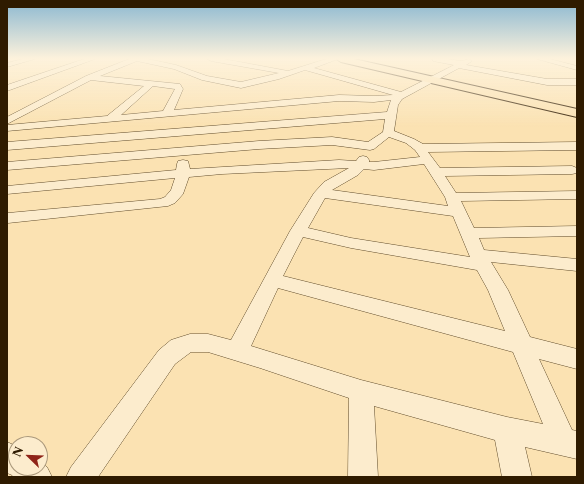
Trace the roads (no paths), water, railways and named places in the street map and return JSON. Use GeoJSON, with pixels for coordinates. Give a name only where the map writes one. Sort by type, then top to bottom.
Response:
{"type":"FeatureCollection","features":[{"type":"Feature","properties":{"kind":"main road"},"geometry":{"type":"LineString","coordinates":[[444,82],[577,111]]}},
{"type":"Feature","properties":{"kind":"street"},"geometry":{"type":"LineString","coordinates":[[7,88],[26,82]]}},
{"type":"Feature","properties":{"kind":"street"},"geometry":{"type":"LineString","coordinates":[[7,121],[82,82]]}},
{"type":"Feature","properties":{"kind":"street"},"geometry":{"type":"LineString","coordinates":[[134,82],[173,85],[179,88],[167,114]]}},
{"type":"Feature","properties":{"kind":"street"},"geometry":{"type":"LineString","coordinates":[[221,82],[264,87],[274,82]]}},
{"type":"Feature","properties":{"kind":"street"},"geometry":{"type":"LineString","coordinates":[[354,82],[400,96]]}},
{"type":"Feature","properties":{"kind":"street"},"geometry":{"type":"LineString","coordinates":[[7,128],[339,98],[374,99],[400,96],[427,82]]}},
{"type":"Feature","properties":{"kind":"street"},"geometry":{"type":"LineString","coordinates":[[545,82],[577,82]]}},
{"type":"Feature","properties":{"kind":"street"},"geometry":{"type":"LineString","coordinates":[[110,119],[152,83]]}},
{"type":"Feature","properties":{"kind":"street"},"geometry":{"type":"LineString","coordinates":[[339,98],[367,85]]}},
{"type":"Feature","properties":{"kind":"street"},"geometry":{"type":"LineString","coordinates":[[264,87],[279,104]]}},
{"type":"Feature","properties":{"kind":"street"},"geometry":{"type":"LineString","coordinates":[[237,352],[298,230],[321,193],[329,185],[353,172],[360,166],[370,146],[390,124],[393,105],[400,96]]}},
{"type":"Feature","properties":{"kind":"street"},"geometry":{"type":"LineString","coordinates":[[15,107],[30,110]]}},
{"type":"Feature","properties":{"kind":"street"},"geometry":{"type":"LineString","coordinates":[[8,218],[163,203],[170,200],[178,191],[183,174],[181,131],[184,111]]}},
{"type":"Feature","properties":{"kind":"street"},"geometry":{"type":"LineString","coordinates":[[7,146],[181,131],[390,124],[429,160],[456,205],[481,260],[493,278],[521,344],[571,444]]}},
{"type":"Feature","properties":{"kind":"street"},"geometry":{"type":"LineString","coordinates":[[7,166],[183,151],[332,141],[370,146]]}},
{"type":"Feature","properties":{"kind":"street"},"geometry":{"type":"LineString","coordinates":[[7,190],[296,165],[339,164],[374,166],[577,146]]}},
{"type":"Feature","properties":{"kind":"street"},"geometry":{"type":"LineString","coordinates":[[429,160],[572,170]]}},
{"type":"Feature","properties":{"kind":"street"},"geometry":{"type":"LineString","coordinates":[[321,193],[456,205],[577,195]]}},
{"type":"Feature","properties":{"kind":"street"},"geometry":{"type":"LineString","coordinates":[[298,230],[352,243],[481,260],[577,265]]}},
{"type":"Feature","properties":{"kind":"street"},"geometry":{"type":"LineString","coordinates":[[468,233],[577,231]]}},
{"type":"Feature","properties":{"kind":"street"},"geometry":{"type":"LineString","coordinates":[[272,280],[577,359]]}},
{"type":"Feature","properties":{"kind":"street"},"geometry":{"type":"LineString","coordinates":[[80,477],[167,357],[179,347],[190,343],[208,343],[361,392],[507,430],[571,444]]}},
{"type":"Feature","properties":{"kind":"street"},"geometry":{"type":"LineString","coordinates":[[361,392],[363,477]]}},
{"type":"Feature","properties":{"kind":"street"},"geometry":{"type":"LineString","coordinates":[[507,430],[517,477]]}}]}
